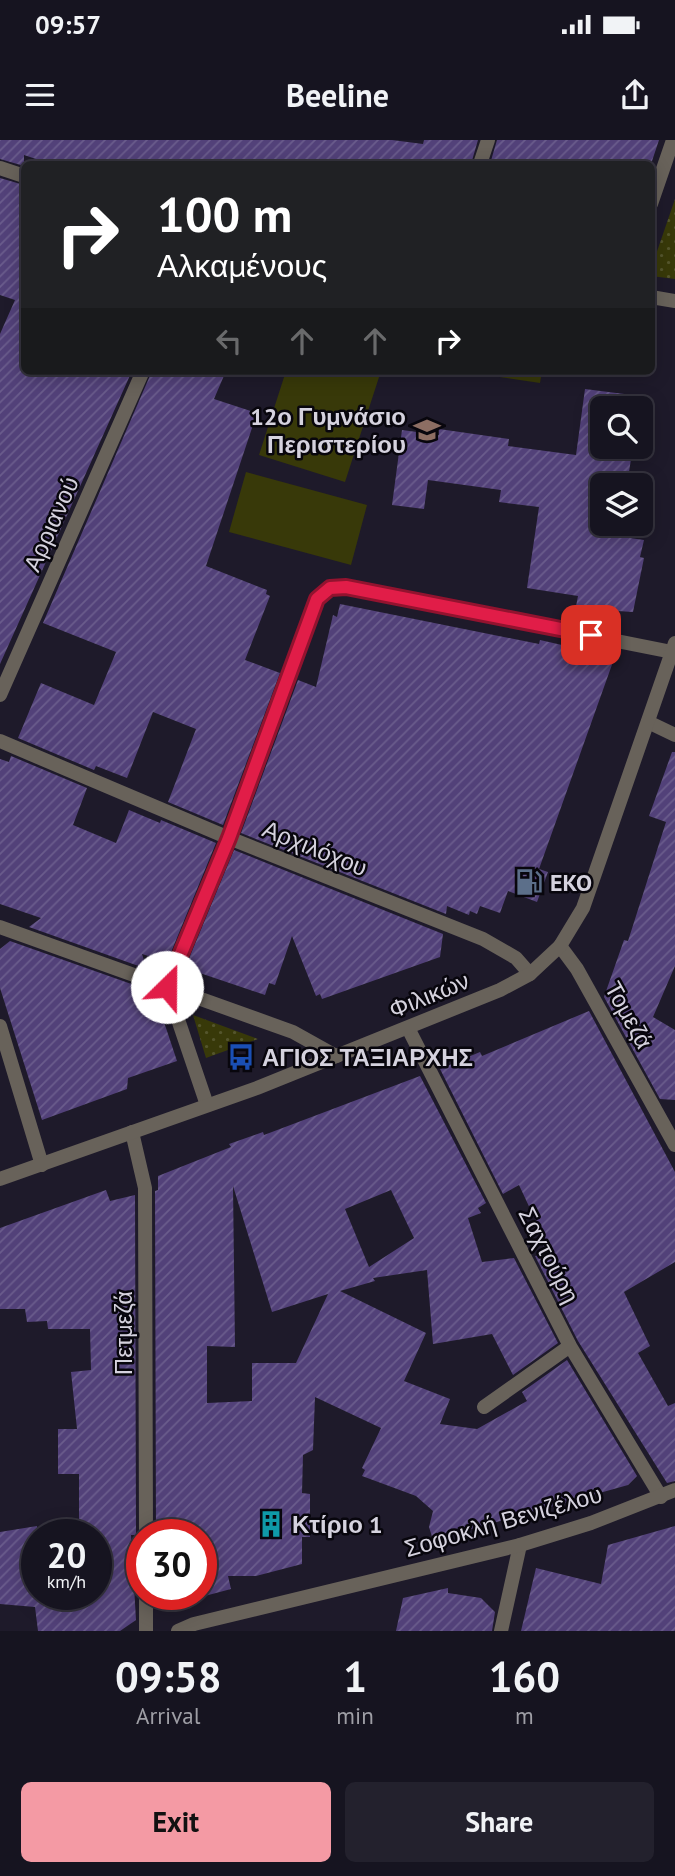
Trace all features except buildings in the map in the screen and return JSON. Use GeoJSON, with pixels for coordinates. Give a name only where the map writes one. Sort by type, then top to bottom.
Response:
{"type":"FeatureCollection","features":[{"type":"Feature","properties":{"kind":"street"},"geometry":{"type":"LineString","coordinates":[[481,161],[488,140]]}},
{"type":"Feature","properties":{"kind":"street"},"geometry":{"type":"LineString","coordinates":[[655,192],[673,140]]}},
{"type":"Feature","properties":{"kind":"street"},"geometry":{"type":"LineString","coordinates":[[0,168],[21,175]]}},
{"type":"Feature","properties":{"kind":"street"},"geometry":{"type":"LineString","coordinates":[[655,298],[675,301]]}},
{"type":"Feature","properties":{"kind":"street","name":"Αρριανού"},"geometry":{"type":"LineString","coordinates":[[0,695],[141,375]]}},
{"type":"Feature","properties":{"kind":"street"},"geometry":{"type":"LineString","coordinates":[[207,1105],[167,987],[229,838],[317,599],[330,588],[346,587],[673,648]]}},
{"type":"Feature","properties":{"kind":"street","name":"Φιλικών"},"geometry":{"type":"LineString","coordinates":[[0,1180],[207,1105],[468,1005],[530,974],[559,946],[583,908],[673,648]]}},
{"type":"Feature","properties":{"kind":"street"},"geometry":{"type":"LineString","coordinates":[[648,722],[675,735]]}},
{"type":"Feature","properties":{"kind":"street","name":"Αρχιλόχου"},"geometry":{"type":"LineString","coordinates":[[0,741],[229,838],[482,939],[516,958],[530,974]]}},
{"type":"Feature","properties":{"kind":"street"},"geometry":{"type":"LineString","coordinates":[[0,927],[293,1032],[336,1056]]}},
{"type":"Feature","properties":{"kind":"street","name":"Τομεζά"},"geometry":{"type":"LineString","coordinates":[[559,946],[578,969],[674,1140]]}},
{"type":"Feature","properties":{"kind":"street"},"geometry":{"type":"LineString","coordinates":[[0,1026],[42,1165]]}},
{"type":"Feature","properties":{"kind":"street","name":"Σαχτούρη"},"geometry":{"type":"LineString","coordinates":[[408,1028],[570,1346],[661,1497]]}},
{"type":"Feature","properties":{"kind":"street","name":"Πετμεζά"},"geometry":{"type":"LineString","coordinates":[[132,1132],[145,1188],[146,1519]]}},
{"type":"Feature","properties":{"kind":"street"},"geometry":{"type":"LineString","coordinates":[[484,1407],[570,1346]]}},
{"type":"Feature","properties":{"kind":"street","name":"Σοφοκλή Βενιζέλου"},"geometry":{"type":"LineString","coordinates":[[178,1631],[194,1624],[520,1545],[675,1490]]}},
{"type":"Feature","properties":{"kind":"street"},"geometry":{"type":"LineString","coordinates":[[501,1631],[520,1545]]}},
{"type":"Feature","properties":{"kind":"street"},"geometry":{"type":"LineString","coordinates":[[146,1610],[146,1631]]}},
{"type":"Feature","properties":{"kind":"shaded area"},"geometry":{"type":"Polygon","coordinates":[[[675,199],[675,279],[655,276],[655,257],[675,199]]]}},
{"type":"Feature","properties":{"kind":"shaded area"},"geometry":{"type":"Polygon","coordinates":[[[285,375],[380,375],[345,482],[259,455],[285,375]]]}},
{"type":"Feature","properties":{"kind":"shaded area"},"geometry":{"type":"Polygon","coordinates":[[[485,375],[541,375],[540,383],[485,375]]]}},
{"type":"Feature","properties":{"kind":"shaded area"},"geometry":{"type":"Polygon","coordinates":[[[246,472],[367,505],[351,565],[229,532],[246,472]]]}},
{"type":"Feature","properties":{"kind":"shaded area"},"geometry":{"type":"Polygon","coordinates":[[[193,1015],[258,1039],[206,1058],[193,1015]]]}},
{"type":"Feature","properties":{"kind":"place","name":"12ο Γυμνάσιο Περιστερίου"},"geometry":{"type":"Point","coordinates":[427,430]}},
{"type":"Feature","properties":{"kind":"place","name":"EKO"},"geometry":{"type":"Point","coordinates":[529,882]}},
{"type":"Feature","properties":{"kind":"place","name":"ΑΓΙΟΣ ΤΑΞΙΑΡΧΗΣ"},"geometry":{"type":"Point","coordinates":[241,1057]}},
{"type":"Feature","properties":{"kind":"place","name":"Κτίριο 1"},"geometry":{"type":"Point","coordinates":[271,1524]}},
{"type":"Feature","properties":{"kind":"route"},"geometry":{"type":"LineString","coordinates":[[167,987],[229,838],[317,599],[330,588],[346,587],[591,635]]}}]}
